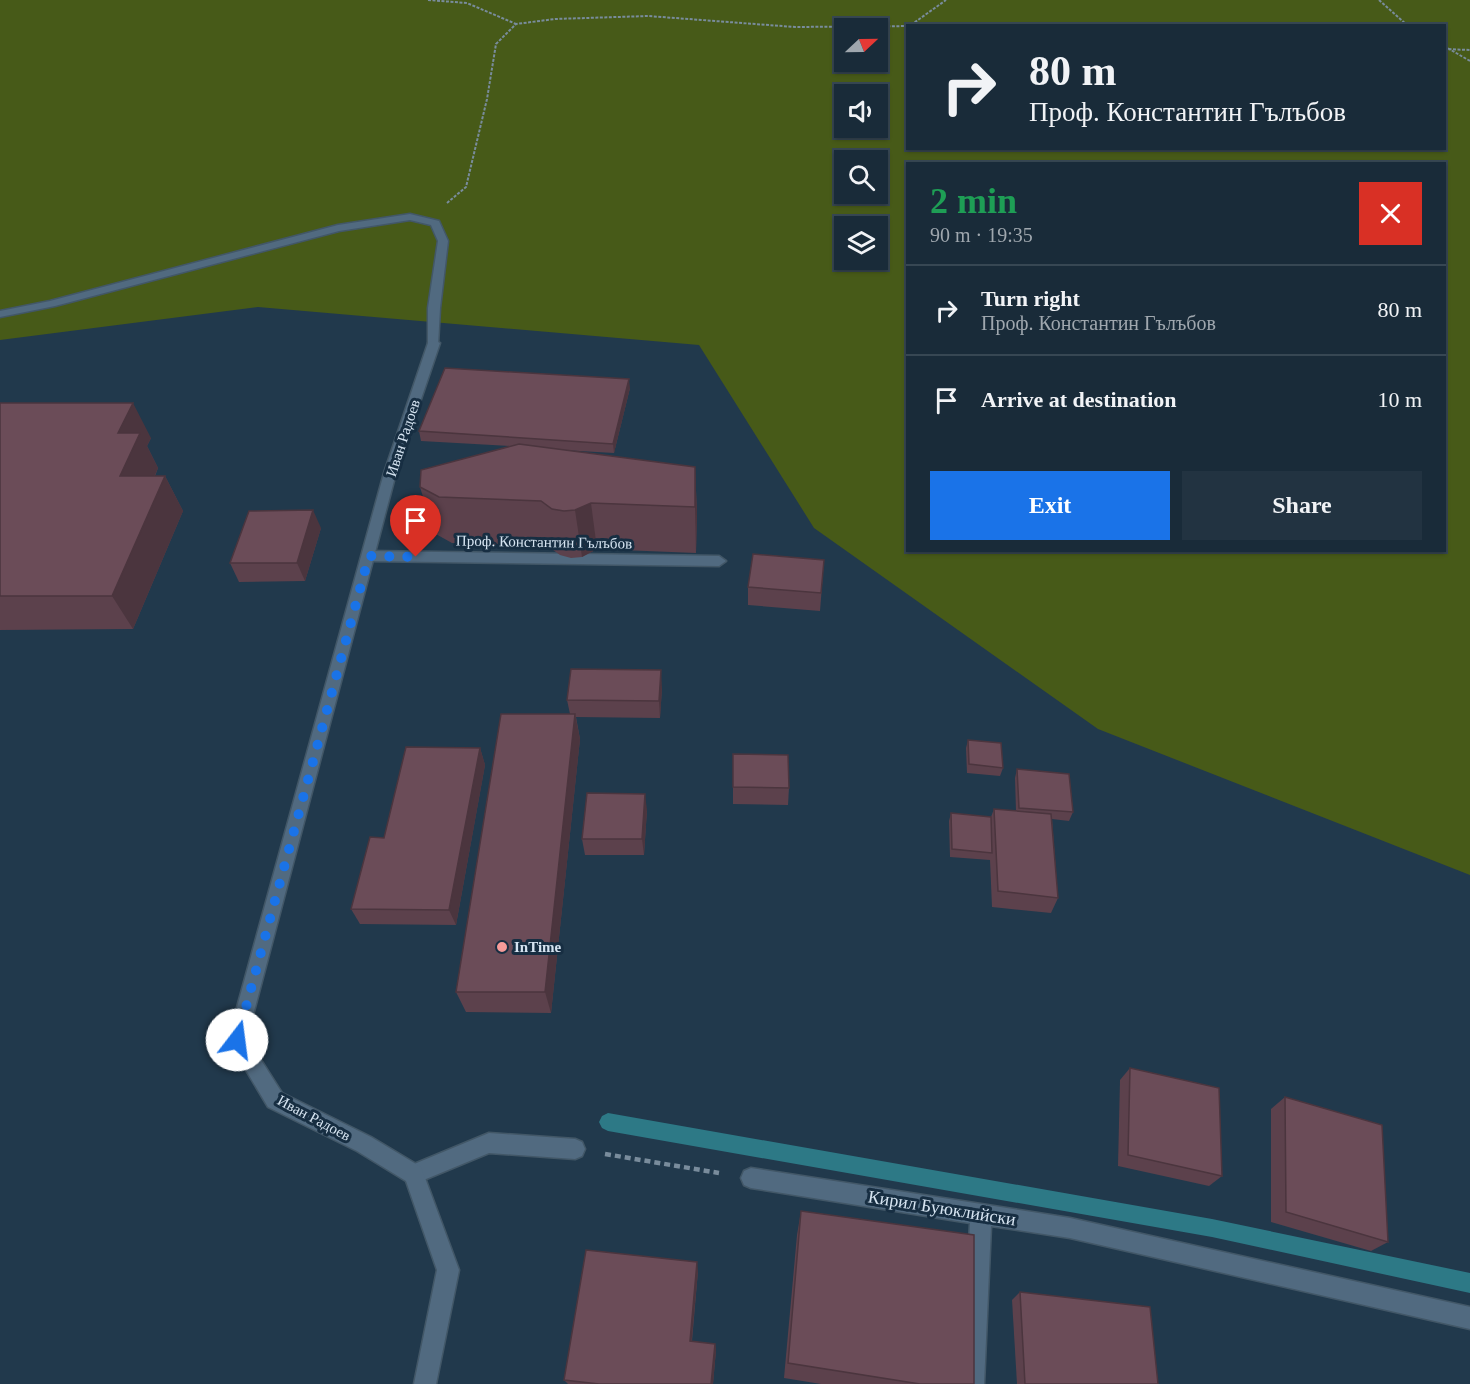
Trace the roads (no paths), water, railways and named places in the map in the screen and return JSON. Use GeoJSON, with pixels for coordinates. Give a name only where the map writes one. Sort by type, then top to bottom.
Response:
{"type":"FeatureCollection","features":[{"type":"Feature","properties":{"kind":"street","name":"Иван Радоев"},"geometry":{"type":"LineString","coordinates":[[0,314],[51,304],[338,228],[410,217],[435,223],[442,241],[434,308],[434,343],[390,473],[237,1040],[275,1100],[364,1144],[414,1174]]}},
{"type":"Feature","properties":{"kind":"street","name":"Проф. Константин Гълъбов"},"geometry":{"type":"LineString","coordinates":[[369,556],[719,561]]}},
{"type":"Feature","properties":{"kind":"street"},"geometry":{"type":"LineString","coordinates":[[424,1384],[448,1270],[414,1174],[489,1143],[575,1149]]}},
{"type":"Feature","properties":{"kind":"street","name":"Кирил Буюклийски"},"geometry":{"type":"LineString","coordinates":[[751,1178],[1070,1228],[1470,1318]]}},
{"type":"Feature","properties":{"kind":"street"},"geometry":{"type":"LineString","coordinates":[[973,1384],[981,1215]]}},
{"type":"Feature","properties":{"kind":"waterway"},"geometry":{"type":"LineString","coordinates":[[608,1122],[1212,1228],[1470,1283]]}},
{"type":"Feature","properties":{"kind":"place","name":"InTime"},"geometry":{"type":"Point","coordinates":[502,947]}}]}
